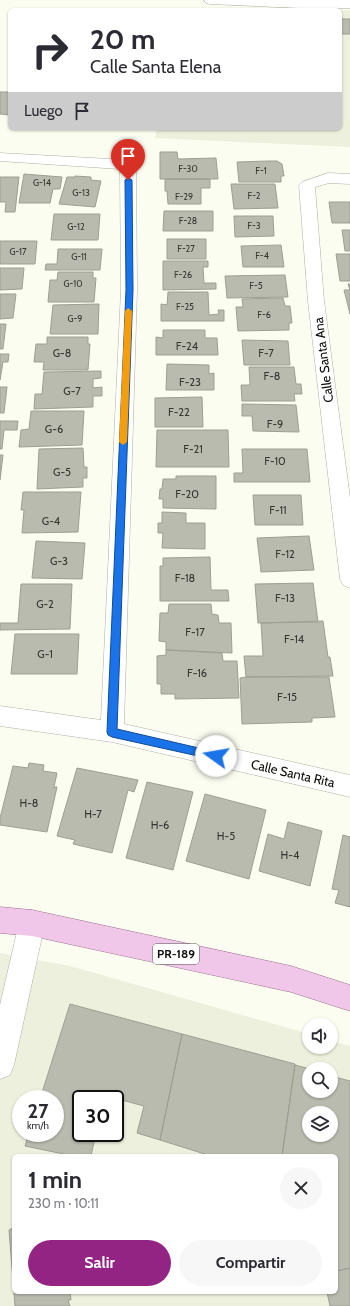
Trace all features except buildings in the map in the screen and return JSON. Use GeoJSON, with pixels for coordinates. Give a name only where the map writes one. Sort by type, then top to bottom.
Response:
{"type":"FeatureCollection","features":[{"type":"Feature","properties":{"kind":"main road","name":"PR-189"},"geometry":{"type":"LineString","coordinates":[[0,920],[32,923],[291,979],[350,998]]}},
{"type":"Feature","properties":{"kind":"street"},"geometry":{"type":"LineString","coordinates":[[210,0],[321,5],[350,4]]}},
{"type":"Feature","properties":{"kind":"street"},"geometry":{"type":"LineString","coordinates":[[0,157],[128,164],[129,290],[112,732]]}},
{"type":"Feature","properties":{"kind":"street","name":"Calle Santa Ana"},"geometry":{"type":"LineString","coordinates":[[350,179],[328,178],[307,185],[316,301],[350,579]]}},
{"type":"Feature","properties":{"kind":"street","name":"Calle Santa Rita"},"geometry":{"type":"LineString","coordinates":[[0,716],[112,732],[350,786]]}},
{"type":"Feature","properties":{"kind":"street"},"geometry":{"type":"LineString","coordinates":[[0,1064],[32,923]]}},
{"type":"Feature","properties":{"kind":"shaded area"},"geometry":{"type":"Polygon","coordinates":[[[342,10],[350,10],[350,147],[155,138],[157,130],[342,130],[342,10]]]}},
{"type":"Feature","properties":{"kind":"shaded area"},"geometry":{"type":"Polygon","coordinates":[[[0,953],[70,966],[302,1032],[302,1054],[338,1054],[338,1043],[350,1046],[350,1306],[0,1306],[0,953]]]}},
{"type":"Feature","properties":{"kind":"slow traffic"},"geometry":{"type":"LineString","coordinates":[[123,442],[128,311]]}},
{"type":"Feature","properties":{"kind":"route"},"geometry":{"type":"LineString","coordinates":[[128,180],[129,290],[112,732],[216,756]]}}]}
